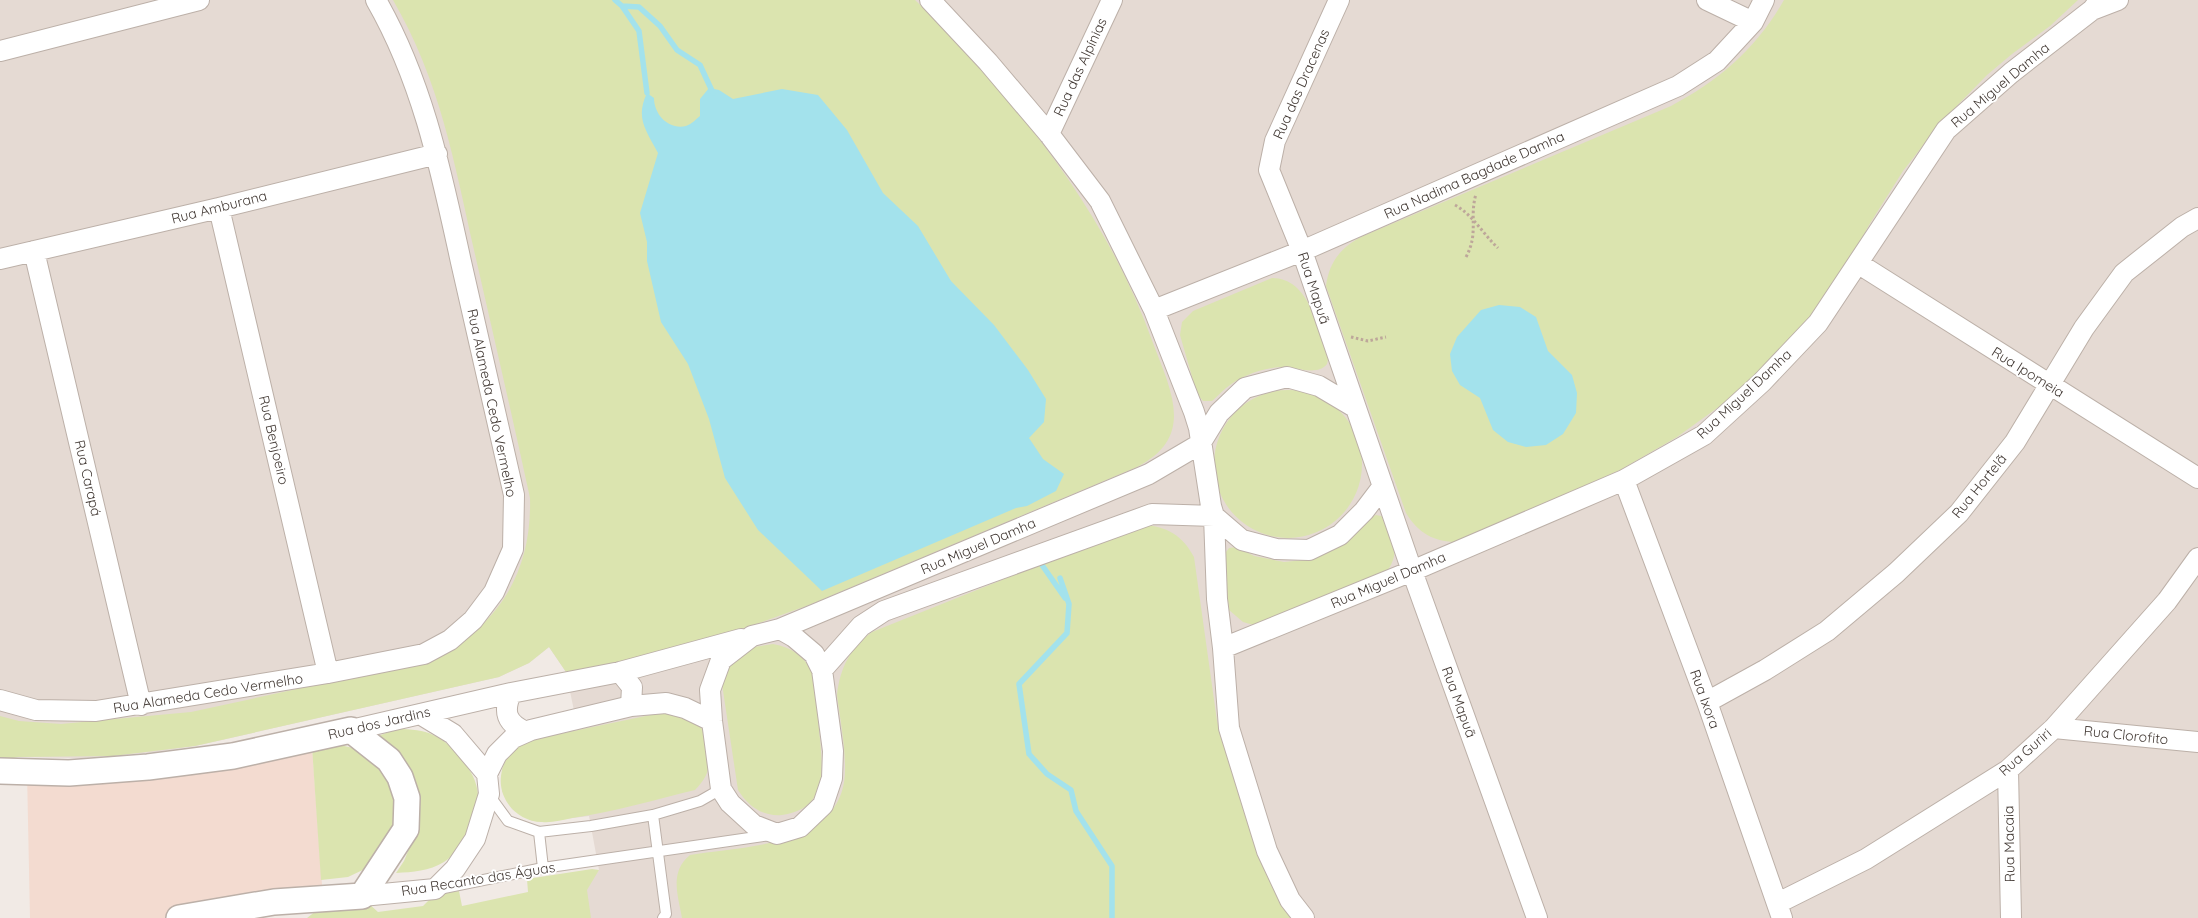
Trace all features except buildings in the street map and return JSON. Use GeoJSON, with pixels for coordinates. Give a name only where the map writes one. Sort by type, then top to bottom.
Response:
{"type":"FeatureCollection","features":[{"type":"Feature","properties":{"kind":"street"},"geometry":{"type":"LineString","coordinates":[[0,51],[199,0]]}},
{"type":"Feature","properties":{"kind":"street","name":"Rua Alameda Cedo Vermelho"},"geometry":{"type":"LineString","coordinates":[[0,700],[36,710],[96,711],[328,673],[424,654],[450,640],[472,620],[494,592],[513,549],[514,495],[437,154],[420,95],[389,23],[376,0]]}},
{"type":"Feature","properties":{"kind":"street"},"geometry":{"type":"LineString","coordinates":[[930,0],[988,62],[1049,134],[1100,201],[1154,310],[1194,412],[1207,492],[1214,516],[1217,599],[1229,728],[1267,850],[1290,900],[1304,918]]}},
{"type":"Feature","properties":{"kind":"street","name":"Rua das Alpínias"},"geometry":{"type":"LineString","coordinates":[[1049,134],[1112,0]]}},
{"type":"Feature","properties":{"kind":"street","name":"Rua das Dracenas"},"geometry":{"type":"LineString","coordinates":[[1269,170],[1275,141],[1339,0]]}},
{"type":"Feature","properties":{"kind":"street"},"geometry":{"type":"LineString","coordinates":[[1707,0],[1753,22]]}},
{"type":"Feature","properties":{"kind":"street","name":"Rua Nadima Bagdade Damha"},"geometry":{"type":"LineString","coordinates":[[1154,310],[1302,251],[1678,86],[1717,62],[1753,22],[1764,0]]}},
{"type":"Feature","properties":{"kind":"street","name":"Rua Miguel Damha"},"geometry":{"type":"LineString","coordinates":[[1223,648],[1412,571],[1624,480],[1704,435],[1762,382],[1818,323],[1859,264],[1946,130],[2011,73],[2096,5],[2118,0]]}},
{"type":"Feature","properties":{"kind":"street","name":"Rua Amburana"},"geometry":{"type":"LineString","coordinates":[[0,259],[219,208],[437,154]]}},
{"type":"Feature","properties":{"kind":"street","name":"Rua Mapuã"},"geometry":{"type":"LineString","coordinates":[[1269,170],[1302,251],[1356,408]]}},
{"type":"Feature","properties":{"kind":"street","name":"Rua Benjoeiro"},"geometry":{"type":"LineString","coordinates":[[219,208],[328,673]]}},
{"type":"Feature","properties":{"kind":"street","name":"Rua Hortelã"},"geometry":{"type":"LineString","coordinates":[[1707,702],[1765,670],[1826,631],[1896,573],[1959,513],[2015,442],[2084,328],[2124,273],[2182,227],[2198,218]]}},
{"type":"Feature","properties":{"kind":"street","name":"Rua Carapá"},"geometry":{"type":"LineString","coordinates":[[34,251],[141,705]]}},
{"type":"Feature","properties":{"kind":"street","name":"Rua Ipomeia"},"geometry":{"type":"LineString","coordinates":[[1859,264],[2198,478]]}},
{"type":"Feature","properties":{"kind":"street"},"geometry":{"type":"LineString","coordinates":[[1199,436],[1245,388],[1287,377],[1319,386],[1356,408],[1383,486],[1364,511],[1340,535],[1309,550],[1276,549],[1242,540],[1214,516]]}},
{"type":"Feature","properties":{"kind":"street","name":"Rua Miguel Damha"},"geometry":{"type":"LineString","coordinates":[[780,629],[1149,474],[1199,436]]}},
{"type":"Feature","properties":{"kind":"street","name":"Rua Ixora"},"geometry":{"type":"LineString","coordinates":[[1624,480],[1707,702],[1780,911]]}},
{"type":"Feature","properties":{"kind":"street","name":"Rua Mapuã"},"geometry":{"type":"LineString","coordinates":[[1383,486],[1537,918]]}},
{"type":"Feature","properties":{"kind":"street","name":"Rua Miguel Damha"},"geometry":{"type":"LineString","coordinates":[[822,670],[861,626],[884,611],[1152,514],[1214,516]]}},
{"type":"Feature","properties":{"kind":"street","name":"Rua Guriri"},"geometry":{"type":"LineString","coordinates":[[1780,911],[2008,770],[2054,728],[2166,601],[2198,558]]}},
{"type":"Feature","properties":{"kind":"street"},"geometry":{"type":"LineString","coordinates":[[780,629],[794,637],[814,654],[822,670],[833,751],[832,778],[822,805],[800,826],[777,834],[754,825],[730,803],[721,789],[710,690],[721,660],[752,636],[780,629]]}},
{"type":"Feature","properties":{"kind":"street","name":"Rua dos Jardins"},"geometry":{"type":"LineString","coordinates":[[0,771],[69,773],[148,767],[234,756],[511,693],[620,672],[752,636]]}},
{"type":"Feature","properties":{"kind":"street"},"geometry":{"type":"LineString","coordinates":[[620,672],[632,687],[631,706]]}},
{"type":"Feature","properties":{"kind":"street"},"geometry":{"type":"LineString","coordinates":[[511,693],[506,705],[508,718],[517,728],[526,732]]}},
{"type":"Feature","properties":{"kind":"street"},"geometry":{"type":"LineString","coordinates":[[435,889],[455,868],[475,839],[497,754],[513,738],[526,732],[631,706],[666,703],[685,708],[712,721]]}},
{"type":"Feature","properties":{"kind":"street"},"geometry":{"type":"LineString","coordinates":[[420,714],[453,734],[488,784]]}},
{"type":"Feature","properties":{"kind":"street","name":"Rua Clorofito"},"geometry":{"type":"LineString","coordinates":[[2054,728],[2198,742]]}},
{"type":"Feature","properties":{"kind":"street"},"geometry":{"type":"LineString","coordinates":[[351,730],[389,760],[400,777],[407,798],[406,829],[362,896]]}},
{"type":"Feature","properties":{"kind":"street","name":"Rua Macaia"},"geometry":{"type":"LineString","coordinates":[[2008,770],[2011,918]]}},
{"type":"Feature","properties":{"kind":"street","name":"Rua Recanto das Águas"},"geometry":{"type":"LineString","coordinates":[[179,918],[276,910],[362,896],[435,889]]}},
{"type":"Feature","properties":{"kind":"lane"},"geometry":{"type":"LineString","coordinates":[[488,784],[508,821],[539,832],[591,826],[653,814],[700,801],[721,789]]}},
{"type":"Feature","properties":{"kind":"lane"},"geometry":{"type":"LineString","coordinates":[[653,814],[666,914],[663,918]]}},
{"type":"Feature","properties":{"kind":"lane"},"geometry":{"type":"LineString","coordinates":[[539,832],[543,868]]}},
{"type":"Feature","properties":{"kind":"lane","name":"Rua Recanto das Águas"},"geometry":{"type":"LineString","coordinates":[[435,889],[543,868],[658,853],[777,834]]}},
{"type":"Feature","properties":{"kind":"path"},"geometry":{"type":"LineString","coordinates":[[1466,257],[1473,240],[1473,218],[1481,230],[1498,248]]}},
{"type":"Feature","properties":{"kind":"path"},"geometry":{"type":"LineString","coordinates":[[1329,333],[1341,329],[1352,338],[1368,341],[1386,337]]}},
{"type":"Feature","properties":{"kind":"shaded area"},"geometry":{"type":"Polygon","coordinates":[[[0,0],[2198,0],[2198,918],[518,918],[599,870],[589,816],[541,822],[530,820],[512,809],[502,791],[502,770],[506,760],[530,740],[578,730],[566,672],[549,647],[529,663],[499,677],[195,746],[154,752],[81,758],[18,757],[0,751],[0,0]]]}},
{"type":"Feature","properties":{"kind":"shaded area"},"geometry":{"type":"Polygon","coordinates":[[[312,747],[323,898],[179,918],[30,918],[27,772],[312,747]]]}},
{"type":"Feature","properties":{"kind":"green space"},"geometry":{"type":"Polygon","coordinates":[[[393,0],[915,0],[966,53],[1035,134],[1059,166],[1102,233],[1138,305],[1166,378],[1174,412],[1173,427],[1167,442],[1155,455],[1137,467],[809,605],[714,638],[637,659],[566,672],[549,647],[529,663],[499,677],[195,746],[113,756],[18,757],[0,761],[0,716],[19,721],[61,724],[191,712],[431,660],[455,647],[492,614],[506,595],[517,574],[525,550],[529,525],[530,498],[460,185],[444,122],[423,61],[393,0]]]}},
{"type":"Feature","properties":{"kind":"green space"},"geometry":{"type":"Polygon","coordinates":[[[1784,0],[2078,0],[2050,26],[1987,75],[1942,121],[1903,171],[1854,253],[1811,316],[1759,372],[1731,398],[1677,437],[1620,470],[1457,542],[1434,538],[1421,531],[1406,513],[1326,286],[1330,270],[1337,256],[1348,245],[1363,236],[1671,106],[1689,96],[1721,74],[1749,48],[1762,33],[1784,0]]]}},
{"type":"Feature","properties":{"kind":"green space"},"geometry":{"type":"Polygon","coordinates":[[[1272,278],[1285,280],[1295,286],[1303,295],[1310,306],[1329,355],[1327,364],[1318,370],[1280,367],[1258,371],[1232,384],[1212,401],[1203,401],[1197,394],[1180,335],[1182,322],[1193,311],[1272,278]]]}},
{"type":"Feature","properties":{"kind":"green space"},"geometry":{"type":"Polygon","coordinates":[[[1288,390],[1302,391],[1316,396],[1329,402],[1340,412],[1350,423],[1356,436],[1361,450],[1361,478],[1356,492],[1350,505],[1340,516],[1329,526],[1316,532],[1302,537],[1288,538],[1274,537],[1260,532],[1247,526],[1236,516],[1226,505],[1220,492],[1215,478],[1214,464],[1215,450],[1220,436],[1226,423],[1236,412],[1247,402],[1260,396],[1274,391],[1288,390]]]}},
{"type":"Feature","properties":{"kind":"green space"},"geometry":{"type":"Polygon","coordinates":[[[1376,515],[1385,517],[1394,544],[1394,556],[1388,570],[1257,626],[1243,622],[1229,610],[1223,556],[1229,548],[1237,547],[1254,556],[1284,562],[1314,559],[1342,545],[1368,519],[1376,515]]]}},
{"type":"Feature","properties":{"kind":"green space"},"geometry":{"type":"Polygon","coordinates":[[[1143,525],[1160,527],[1167,530],[1185,543],[1194,557],[1217,721],[1262,861],[1295,918],[682,918],[677,892],[677,876],[683,862],[690,855],[738,849],[789,838],[812,828],[830,813],[841,793],[845,767],[837,695],[838,685],[847,659],[864,638],[872,632],[1143,525]]]}},
{"type":"Feature","properties":{"kind":"green space"},"geometry":{"type":"Polygon","coordinates":[[[773,644],[786,647],[796,653],[813,672],[822,770],[816,794],[809,804],[798,811],[782,815],[762,812],[746,801],[738,790],[722,684],[730,665],[754,647],[773,644]]]}},
{"type":"Feature","properties":{"kind":"green space"},"geometry":{"type":"Polygon","coordinates":[[[665,712],[675,713],[691,719],[704,732],[708,769],[704,779],[695,790],[618,809],[550,822],[533,821],[525,818],[511,808],[506,801],[501,785],[502,770],[510,754],[524,743],[530,740],[665,712]]]}},
{"type":"Feature","properties":{"kind":"green space"},"geometry":{"type":"Polygon","coordinates":[[[397,729],[425,732],[447,744],[469,768],[477,788],[478,798],[475,818],[460,846],[450,857],[444,862],[427,869],[396,873],[404,861],[415,834],[378,736],[397,729]]]}},
{"type":"Feature","properties":{"kind":"green space"},"geometry":{"type":"Polygon","coordinates":[[[335,744],[358,749],[385,772],[395,794],[395,829],[369,867],[348,877],[321,880],[312,747],[335,744]]]}},
{"type":"Feature","properties":{"kind":"green space"},"geometry":{"type":"Polygon","coordinates":[[[592,869],[599,870],[587,890],[591,918],[307,918],[316,911],[367,902],[378,912],[423,906],[435,894],[459,891],[462,906],[528,892],[527,879],[592,869]]]}},
{"type":"Feature","properties":{"kind":"water"},"geometry":{"type":"Polygon","coordinates":[[[709,88],[719,90],[733,99],[782,89],[818,95],[847,130],[883,193],[918,226],[951,281],[994,325],[1028,370],[1046,399],[1044,422],[1029,438],[1043,459],[1064,474],[1056,491],[1027,506],[1016,508],[822,591],[758,530],[725,478],[709,419],[688,364],[661,322],[647,261],[647,242],[640,213],[658,153],[646,130],[642,117],[647,93],[654,98],[657,110],[664,120],[680,127],[692,123],[700,116],[700,99],[709,88]]]}},
{"type":"Feature","properties":{"kind":"water"},"geometry":{"type":"Polygon","coordinates":[[[1499,305],[1520,307],[1536,317],[1548,351],[1572,375],[1577,393],[1576,413],[1563,434],[1546,445],[1526,447],[1508,442],[1493,430],[1480,398],[1460,385],[1452,371],[1450,354],[1457,337],[1481,310],[1499,305]]]}},
{"type":"Feature","properties":{"kind":"waterway"},"geometry":{"type":"LineString","coordinates":[[615,0],[622,6],[639,31],[647,93]]}},
{"type":"Feature","properties":{"kind":"waterway"},"geometry":{"type":"LineString","coordinates":[[622,6],[639,7],[660,26],[677,50],[700,65],[713,93]]}},
{"type":"Feature","properties":{"kind":"waterway"},"geometry":{"type":"LineString","coordinates":[[1042,565],[1065,598]]}},
{"type":"Feature","properties":{"kind":"waterway"},"geometry":{"type":"LineString","coordinates":[[1060,578],[1069,604],[1067,633],[1019,684],[1029,754],[1047,774],[1071,790],[1076,811],[1112,866],[1112,918]]}}]}
